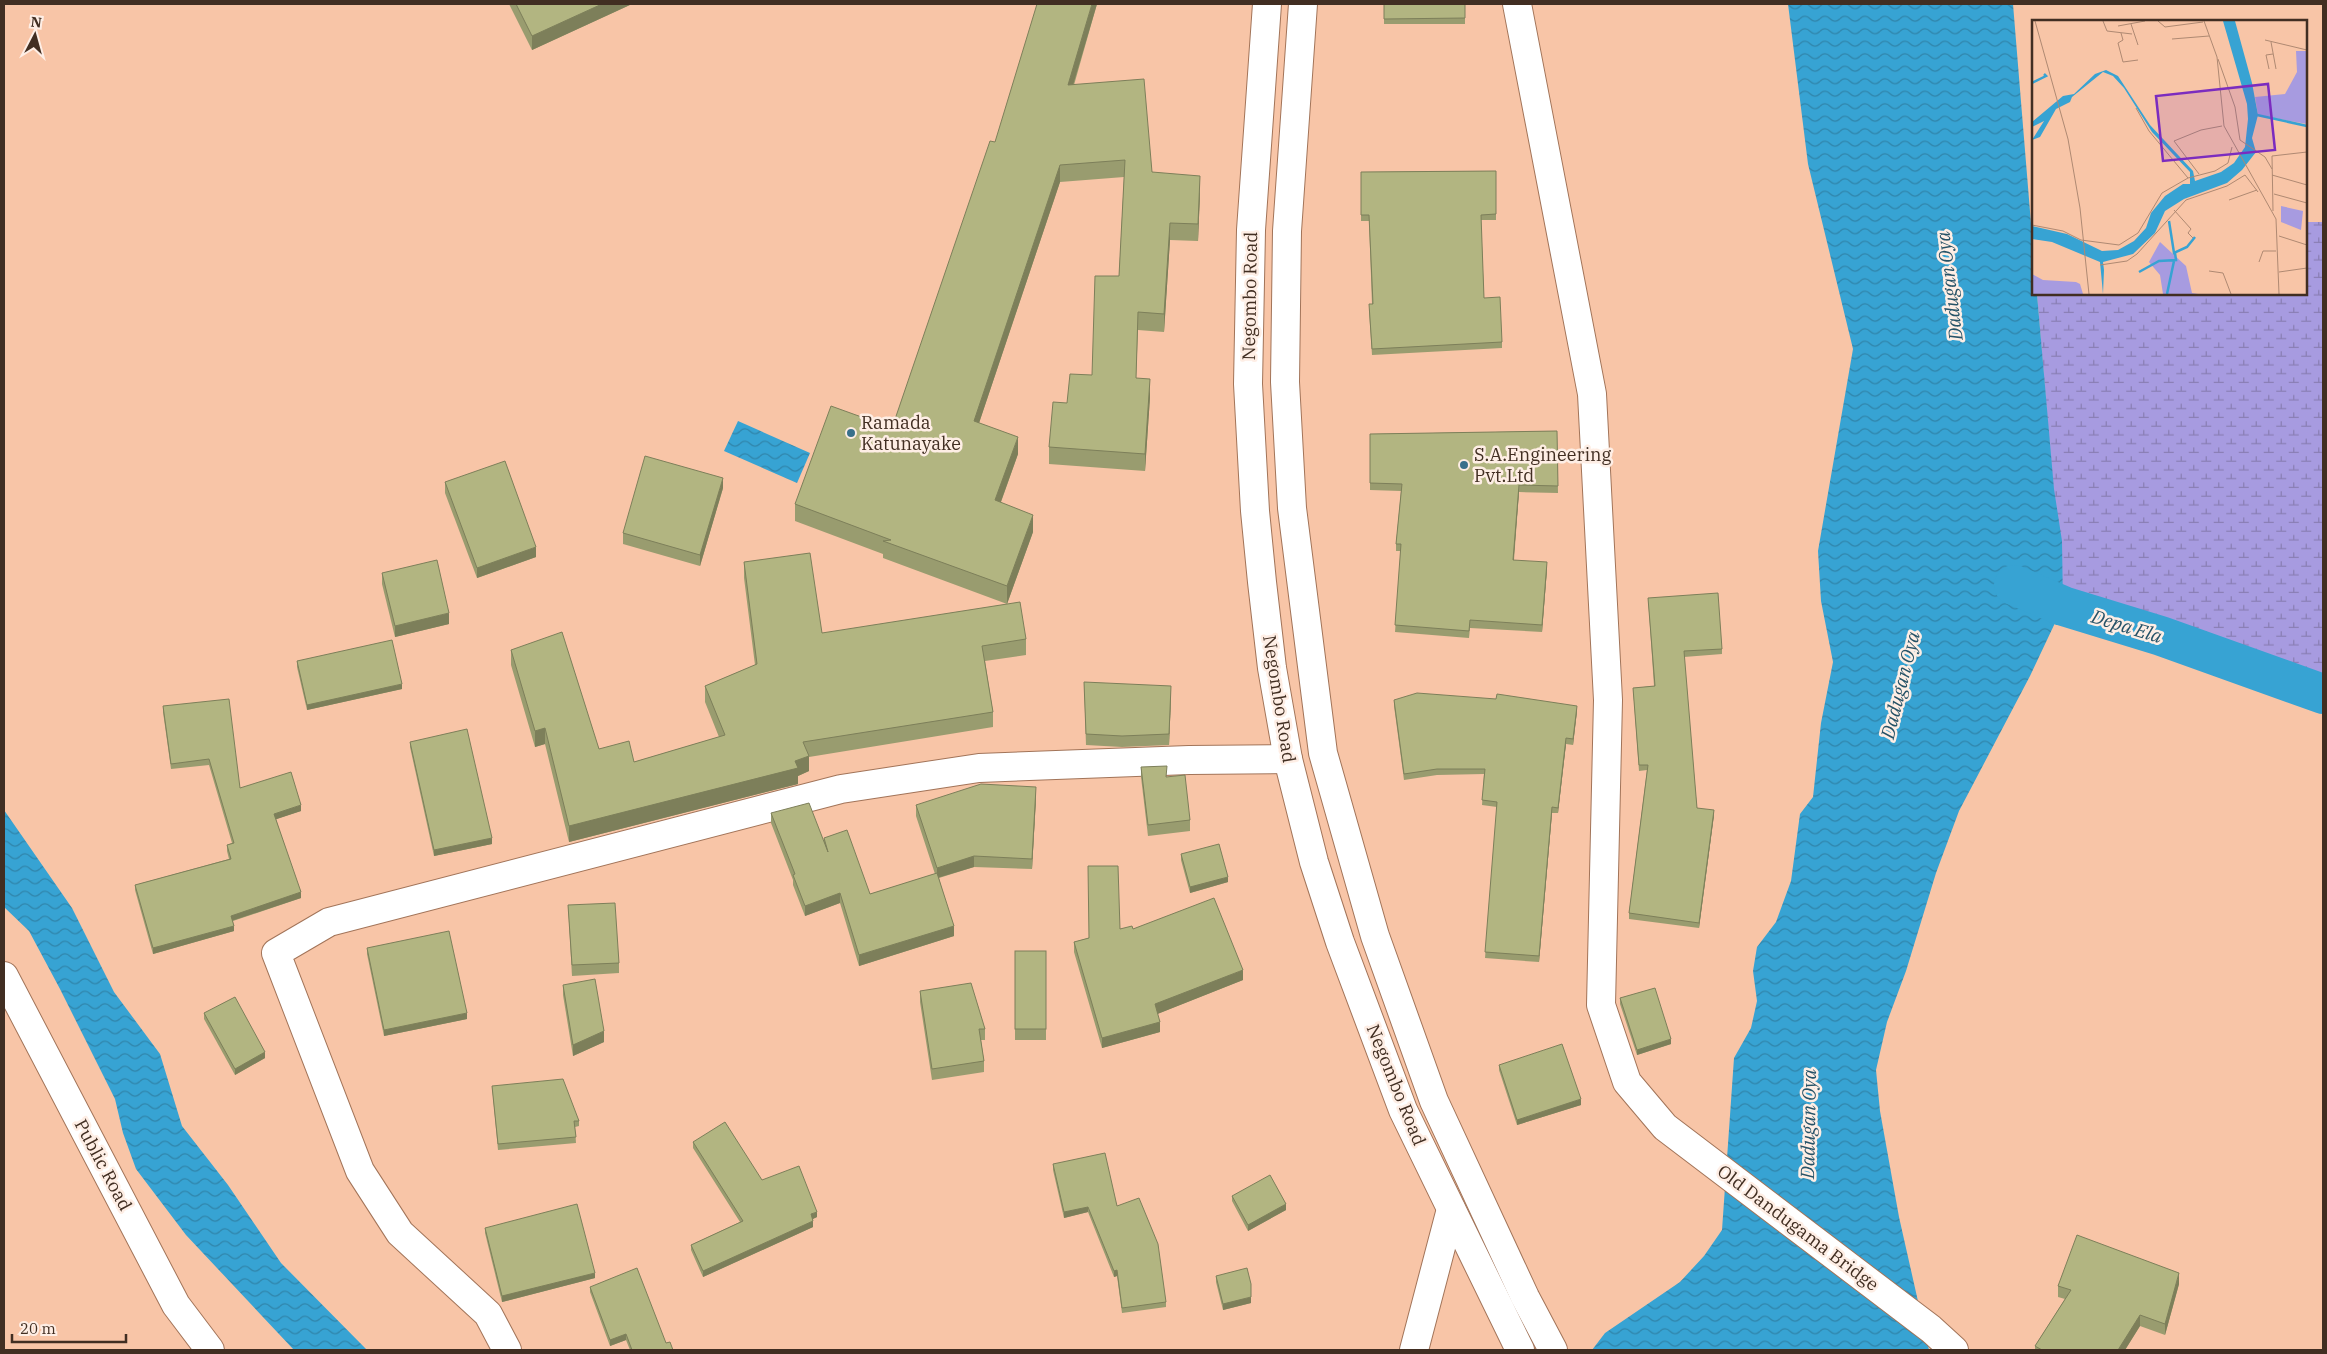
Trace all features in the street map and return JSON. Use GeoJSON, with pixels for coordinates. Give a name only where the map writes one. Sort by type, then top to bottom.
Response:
{"type":"FeatureCollection","features":[{"type":"Feature","properties":{"kind":"main road","name":"Negombo Road"},"geometry":{"type":"LineString","coordinates":[[1266,4],[1251,230],[1248,384],[1255,511],[1272,668],[1288,758],[1314,862],[1340,942],[1403,1110],[1520,1350]]}},
{"type":"Feature","properties":{"kind":"main road","name":"Negombo Road"},"geometry":{"type":"LineString","coordinates":[[1303,4],[1287,231],[1285,382],[1292,508],[1323,753],[1375,936],[1434,1102],[1525,1297],[1553,1350]]}},
{"type":"Feature","properties":{"kind":"main road","name":"Old Dandugama Bridge"},"geometry":{"type":"LineString","coordinates":[[1516,4],[1592,394],[1608,700],[1601,1005],[1627,1082],[1665,1127],[1931,1330],[1954,1350]]}},
{"type":"Feature","properties":{"kind":"main road"},"geometry":{"type":"LineString","coordinates":[[507,1350],[488,1314],[400,1233],[360,1171],[276,953],[329,922],[841,789],[980,768],[1288,758]]}},
{"type":"Feature","properties":{"kind":"main road","name":"Public Road"},"geometry":{"type":"LineString","coordinates":[[4,976],[176,1305],[210,1350]]}},
{"type":"Feature","properties":{"kind":"main road"},"geometry":{"type":"LineString","coordinates":[[1414,1350],[1451,1209]]}},
{"type":"Feature","properties":{"kind":"green space"},"geometry":{"type":"Polygon","coordinates":[[[2307,222],[2323,222],[2323,686],[2063,606],[2037,295],[2307,295],[2307,222]]]}},
{"type":"Feature","properties":{"kind":"water","name":"Dadugan Oya"},"geometry":{"type":"Polygon","coordinates":[[[1788,4],[2013,4],[2032,236],[2032,295],[2037,295],[2054,489],[2062,541],[2063,606],[2030,676],[1959,811],[1936,873],[1906,971],[1887,1022],[1876,1070],[1880,1111],[1899,1217],[1929,1350],[1592,1350],[1605,1333],[1680,1282],[1704,1256],[1722,1230],[1734,1058],[1751,1028],[1757,1001],[1753,971],[1757,947],[1776,922],[1791,881],[1800,814],[1813,797],[1821,723],[1833,662],[1821,601],[1818,551],[1853,349],[1808,164],[1788,4]]]}},
{"type":"Feature","properties":{"kind":"water"},"geometry":{"type":"Polygon","coordinates":[[[738,421],[810,453],[797,483],[724,451],[738,421]]]}},
{"type":"Feature","properties":{"kind":"water"},"geometry":{"type":"Polygon","coordinates":[[[4,810],[72,908],[114,992],[160,1054],[182,1126],[228,1185],[281,1263],[367,1350],[294,1350],[186,1235],[136,1169],[123,1133],[115,1099],[60,989],[29,931],[4,907],[4,810]]]}},
{"type":"Feature","properties":{"kind":"building"},"geometry":{"type":"Polygon","coordinates":[[[516,4],[602,4],[532,36],[516,4]]]}},
{"type":"Feature","properties":{"kind":"building"},"geometry":{"type":"Polygon","coordinates":[[[1037,4],[1092,4],[1068,85],[1144,79],[1152,172],[1200,176],[1198,224],[1170,223],[1164,314],[1138,312],[1136,378],[1150,379],[1145,454],[1049,447],[1053,402],[1067,403],[1070,374],[1092,375],[1095,276],[1119,276],[1125,160],[1060,165],[974,421],[1018,437],[995,500],[1033,515],[1007,586],[883,541],[891,540],[795,504],[831,406],[892,428],[990,141],[995,142],[1037,4]]]}},
{"type":"Feature","properties":{"kind":"building"},"geometry":{"type":"Polygon","coordinates":[[[1384,4],[1465,4],[1465,18],[1384,19],[1384,4]]]}},
{"type":"Feature","properties":{"kind":"building"},"geometry":{"type":"Polygon","coordinates":[[[1496,171],[1496,214],[1481,215],[1484,298],[1500,297],[1502,342],[1372,349],[1369,304],[1373,304],[1369,215],[1361,215],[1361,172],[1496,171]]]}},
{"type":"Feature","properties":{"kind":"building"},"geometry":{"type":"Polygon","coordinates":[[[1557,431],[1558,486],[1519,485],[1513,560],[1547,562],[1542,625],[1470,620],[1469,631],[1395,625],[1401,544],[1396,544],[1402,484],[1370,483],[1370,434],[1557,431]]]}},
{"type":"Feature","properties":{"kind":"building"},"geometry":{"type":"Polygon","coordinates":[[[645,456],[723,478],[700,555],[623,533],[645,456]]]}},
{"type":"Feature","properties":{"kind":"building"},"geometry":{"type":"Polygon","coordinates":[[[505,461],[536,547],[477,568],[445,482],[505,461]]]}},
{"type":"Feature","properties":{"kind":"building"},"geometry":{"type":"Polygon","coordinates":[[[810,553],[822,633],[1020,602],[1026,639],[982,646],[993,712],[803,742],[809,756],[795,761],[798,768],[569,826],[545,728],[535,731],[511,650],[562,632],[599,749],[629,741],[634,762],[725,735],[705,686],[757,664],[744,562],[810,553]]]}},
{"type":"Feature","properties":{"kind":"building"},"geometry":{"type":"Polygon","coordinates":[[[437,560],[449,613],[395,626],[382,573],[437,560]]]}},
{"type":"Feature","properties":{"kind":"building"},"geometry":{"type":"Polygon","coordinates":[[[1718,593],[1722,649],[1684,651],[1697,808],[1714,810],[1699,923],[1629,913],[1648,765],[1639,765],[1633,688],[1655,686],[1648,598],[1718,593]]]}},
{"type":"Feature","properties":{"kind":"building"},"geometry":{"type":"Polygon","coordinates":[[[392,640],[402,684],[307,705],[297,661],[392,640]]]}},
{"type":"Feature","properties":{"kind":"building"},"geometry":{"type":"Polygon","coordinates":[[[1084,682],[1171,686],[1169,734],[1122,736],[1086,734],[1084,682]]]}},
{"type":"Feature","properties":{"kind":"building"},"geometry":{"type":"Polygon","coordinates":[[[1417,693],[1496,699],[1497,694],[1577,706],[1573,739],[1566,738],[1558,808],[1552,807],[1539,956],[1485,952],[1497,802],[1482,800],[1485,769],[1437,769],[1404,774],[1394,700],[1417,693]]]}},
{"type":"Feature","properties":{"kind":"building"},"geometry":{"type":"Polygon","coordinates":[[[229,699],[240,788],[291,772],[301,805],[274,814],[301,892],[231,916],[234,926],[153,948],[135,885],[231,859],[227,845],[234,843],[209,759],[171,764],[163,706],[229,699]]]}},
{"type":"Feature","properties":{"kind":"building"},"geometry":{"type":"Polygon","coordinates":[[[467,729],[492,838],[434,850],[410,742],[467,729]]]}},
{"type":"Feature","properties":{"kind":"building"},"geometry":{"type":"Polygon","coordinates":[[[1167,766],[1166,777],[1185,775],[1190,820],[1148,825],[1141,767],[1167,766]]]}},
{"type":"Feature","properties":{"kind":"building"},"geometry":{"type":"Polygon","coordinates":[[[981,784],[1036,787],[1032,859],[974,856],[937,868],[916,805],[981,784]]]}},
{"type":"Feature","properties":{"kind":"building"},"geometry":{"type":"Polygon","coordinates":[[[809,803],[828,852],[824,838],[847,830],[870,894],[937,873],[954,926],[859,955],[840,893],[805,906],[793,875],[795,874],[771,813],[809,803]]]}},
{"type":"Feature","properties":{"kind":"building"},"geometry":{"type":"Polygon","coordinates":[[[1219,844],[1228,877],[1190,887],[1181,854],[1219,844]]]}},
{"type":"Feature","properties":{"kind":"building"},"geometry":{"type":"Polygon","coordinates":[[[1088,866],[1118,866],[1120,929],[1132,926],[1133,929],[1214,898],[1243,970],[1155,1004],[1160,1022],[1102,1038],[1074,942],[1089,938],[1088,866]]]}},
{"type":"Feature","properties":{"kind":"building"},"geometry":{"type":"Polygon","coordinates":[[[615,903],[619,963],[572,965],[568,905],[615,903]]]}},
{"type":"Feature","properties":{"kind":"building"},"geometry":{"type":"Polygon","coordinates":[[[449,931],[467,1013],[384,1030],[367,948],[449,931]]]}},
{"type":"Feature","properties":{"kind":"building"},"geometry":{"type":"Polygon","coordinates":[[[1015,951],[1046,951],[1046,1029],[1015,1029],[1015,951]]]}},
{"type":"Feature","properties":{"kind":"building"},"geometry":{"type":"Polygon","coordinates":[[[595,979],[604,1031],[573,1045],[563,985],[595,979]]]}},
{"type":"Feature","properties":{"kind":"building"},"geometry":{"type":"Polygon","coordinates":[[[971,983],[985,1029],[979,1029],[984,1061],[932,1069],[920,991],[971,983]]]}},
{"type":"Feature","properties":{"kind":"building"},"geometry":{"type":"Polygon","coordinates":[[[1655,988],[1671,1039],[1637,1050],[1620,998],[1655,988]]]}},
{"type":"Feature","properties":{"kind":"building"},"geometry":{"type":"Polygon","coordinates":[[[235,997],[265,1052],[235,1069],[204,1013],[235,997]]]}},
{"type":"Feature","properties":{"kind":"building"},"geometry":{"type":"Polygon","coordinates":[[[1562,1044],[1581,1099],[1517,1120],[1499,1065],[1562,1044]]]}},
{"type":"Feature","properties":{"kind":"building"},"geometry":{"type":"Polygon","coordinates":[[[563,1079],[579,1121],[574,1121],[576,1137],[498,1144],[492,1086],[563,1079]]]}},
{"type":"Feature","properties":{"kind":"building"},"geometry":{"type":"Polygon","coordinates":[[[725,1122],[762,1180],[799,1166],[817,1212],[811,1214],[813,1221],[703,1271],[691,1245],[743,1221],[693,1142],[725,1122]]]}},
{"type":"Feature","properties":{"kind":"building"},"geometry":{"type":"Polygon","coordinates":[[[1105,1153],[1117,1206],[1139,1198],[1158,1244],[1166,1302],[1122,1308],[1117,1270],[1114,1271],[1088,1207],[1064,1212],[1053,1164],[1105,1153]]]}},
{"type":"Feature","properties":{"kind":"building"},"geometry":{"type":"Polygon","coordinates":[[[1270,1175],[1286,1204],[1248,1225],[1232,1196],[1270,1175]]]}},
{"type":"Feature","properties":{"kind":"building"},"geometry":{"type":"Polygon","coordinates":[[[577,1204],[595,1273],[502,1296],[485,1228],[577,1204]]]}},
{"type":"Feature","properties":{"kind":"building"},"geometry":{"type":"Polygon","coordinates":[[[2077,1235],[2179,1273],[2165,1324],[2140,1315],[2118,1350],[2042,1350],[2035,1346],[2071,1290],[2058,1286],[2077,1235]]]}},
{"type":"Feature","properties":{"kind":"building"},"geometry":{"type":"Polygon","coordinates":[[[637,1268],[666,1343],[670,1342],[673,1350],[632,1350],[626,1334],[610,1340],[590,1287],[637,1268]]]}},
{"type":"Feature","properties":{"kind":"building"},"geometry":{"type":"Polygon","coordinates":[[[1247,1268],[1251,1284],[1251,1297],[1223,1304],[1216,1276],[1247,1268]]]}},
{"type":"Feature","properties":{"kind":"waterway","name":"Depa Ela"},"geometry":{"type":"LineString","coordinates":[[2014,585],[2063,606],[2161,636],[2323,694]]}},
{"type":"Feature","properties":{"kind":"place","name":"Ramada Katunayake"},"geometry":{"type":"Point","coordinates":[851,433]}},
{"type":"Feature","properties":{"kind":"place","name":"S.A.Engineering Pvt.Ltd"},"geometry":{"type":"Point","coordinates":[1464,465]}}]}
